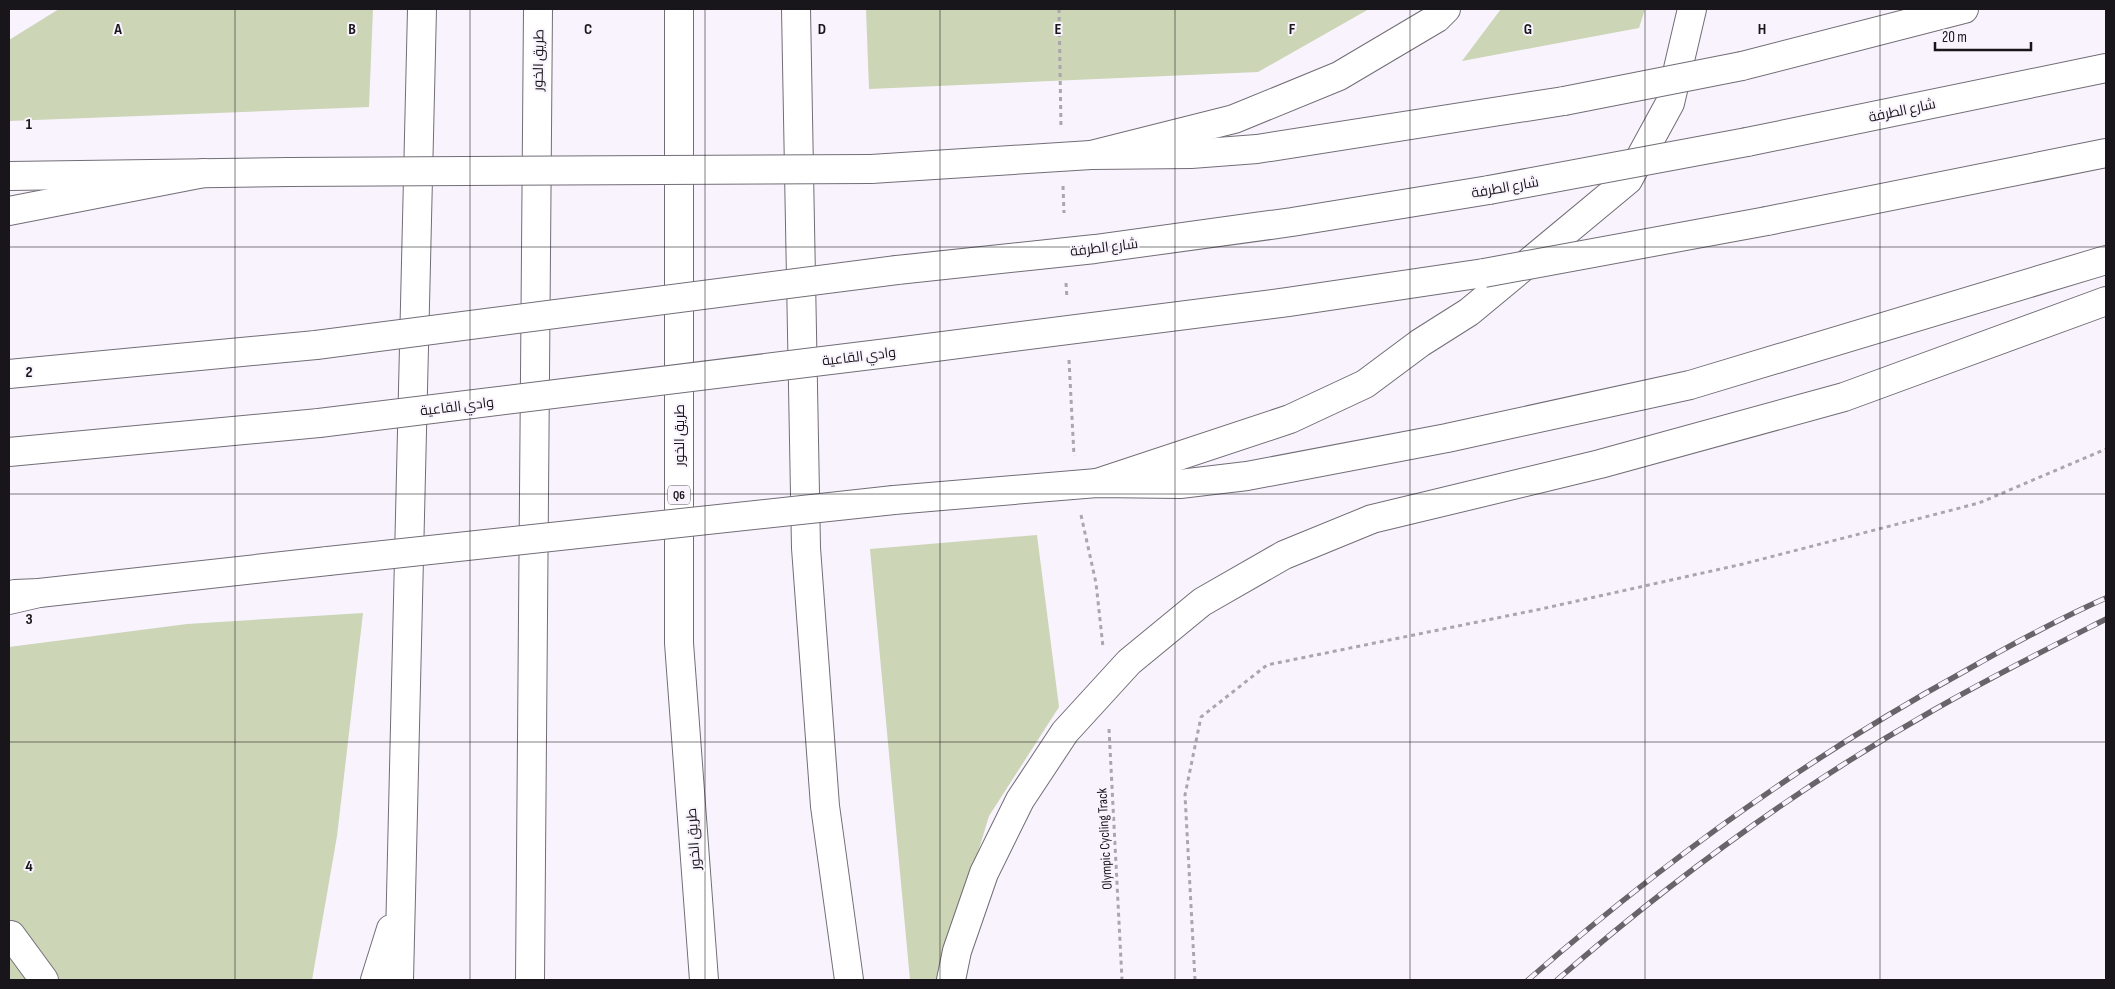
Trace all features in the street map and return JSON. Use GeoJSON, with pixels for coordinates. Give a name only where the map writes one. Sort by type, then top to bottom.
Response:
{"type":"FeatureCollection","features":[{"type":"Feature","properties":{"kind":"main road"},"geometry":{"type":"LineString","coordinates":[[399,980],[422,9]]}},
{"type":"Feature","properties":{"kind":"main road","name":"طريق الخور"},"geometry":{"type":"LineString","coordinates":[[530,980],[538,9]]}},
{"type":"Feature","properties":{"kind":"main road","name":"طريق الخور"},"geometry":{"type":"LineString","coordinates":[[679,9],[679,643],[704,980]]}},
{"type":"Feature","properties":{"kind":"main road"},"geometry":{"type":"LineString","coordinates":[[796,9],[806,548],[825,806],[850,980]]}},
{"type":"Feature","properties":{"kind":"main road"},"geometry":{"type":"LineString","coordinates":[[1091,155],[1234,119],[1339,76],[1437,18],[1446,9]]}},
{"type":"Feature","properties":{"kind":"main road"},"geometry":{"type":"LineString","coordinates":[[1097,483],[1290,419],[1366,384],[1420,343],[1469,312],[1628,180],[1670,103],[1692,9]]}},
{"type":"Feature","properties":{"kind":"main road"},"geometry":{"type":"LineString","coordinates":[[9,176],[290,172],[871,169],[1091,155],[1191,154],[1257,149],[1564,101],[1742,66],[1964,9]]}},
{"type":"Feature","properties":{"kind":"main road","name":"شارع الطرفة"},"geometry":{"type":"LineString","coordinates":[[9,374],[316,345],[897,270],[1105,248],[1292,222],[1489,190],[1747,142],[2106,68]]}},
{"type":"Feature","properties":{"kind":"main road","name":"وادي القاعية"},"geometry":{"type":"LineString","coordinates":[[9,452],[319,422],[904,351],[1278,303],[1484,273],[1767,221],[2106,153]]}},
{"type":"Feature","properties":{"kind":"main road"},"geometry":{"type":"LineString","coordinates":[[9,212],[204,173]]}},
{"type":"Feature","properties":{"kind":"main road"},"geometry":{"type":"LineString","coordinates":[[9,594],[39,593],[894,500],[1097,483],[1180,484],[1248,476],[1447,438],[1690,385],[2106,260]]}},
{"type":"Feature","properties":{"kind":"main road"},"geometry":{"type":"LineString","coordinates":[[951,980],[957,950],[984,874],[1020,800],[1065,732],[1129,662],[1210,598],[1284,555],[1372,519],[1600,464],[1844,397],[2106,302]]}},
{"type":"Feature","properties":{"kind":"main road"},"geometry":{"type":"LineString","coordinates":[[9,600],[39,593]]}},
{"type":"Feature","properties":{"kind":"main road"},"geometry":{"type":"LineString","coordinates":[[375,980],[402,890]]}},
{"type":"Feature","properties":{"kind":"main road"},"geometry":{"type":"LineString","coordinates":[[11,935],[44,980]]}},
{"type":"Feature","properties":{"kind":"path"},"geometry":{"type":"LineString","coordinates":[[1059,9],[1061,132]]}},
{"type":"Feature","properties":{"kind":"path"},"geometry":{"type":"LineString","coordinates":[[1063,177],[1064,213]]}},
{"type":"Feature","properties":{"kind":"path"},"geometry":{"type":"LineString","coordinates":[[1066,279],[1067,306]]}},
{"type":"Feature","properties":{"kind":"path"},"geometry":{"type":"LineString","coordinates":[[1069,351],[1074,462]]}},
{"type":"Feature","properties":{"kind":"path"},"geometry":{"type":"LineString","coordinates":[[1194,980],[1185,794],[1202,717],[1267,665],[1541,609],[1742,564],[1970,506],[2106,449]]}},
{"type":"Feature","properties":{"kind":"path"},"geometry":{"type":"LineString","coordinates":[[1080,512],[1096,583],[1104,656]]}},
{"type":"Feature","properties":{"kind":"path","name":"Olympic Cycling Track"},"geometry":{"type":"LineString","coordinates":[[1109,726],[1122,980]]}},
{"type":"Feature","properties":{"kind":"green space"},"geometry":{"type":"Polygon","coordinates":[[[59,9],[373,9],[369,107],[9,121],[9,40],[59,9]]]}},
{"type":"Feature","properties":{"kind":"green space"},"geometry":{"type":"Polygon","coordinates":[[[866,9],[1369,9],[1258,72],[869,89],[866,9]]]}},
{"type":"Feature","properties":{"kind":"green space"},"geometry":{"type":"Polygon","coordinates":[[[1501,9],[1645,9],[1639,28],[1462,61],[1501,9]]]}},
{"type":"Feature","properties":{"kind":"green space"},"geometry":{"type":"Polygon","coordinates":[[[1037,535],[1059,707],[989,816],[939,980],[910,980],[870,549],[1037,535]]]}},
{"type":"Feature","properties":{"kind":"green space"},"geometry":{"type":"Polygon","coordinates":[[[363,613],[337,836],[312,980],[9,980],[9,647],[187,624],[363,613]]]}},
{"type":"Feature","properties":{"kind":"railway"},"geometry":{"type":"LineString","coordinates":[[1528,980],[1631,894],[1684,853],[1793,775],[1849,739],[1965,671],[2052,623],[2106,598]]}},
{"type":"Feature","properties":{"kind":"railway"},"geometry":{"type":"LineString","coordinates":[[1557,980],[1691,871],[1738,836],[1833,771],[1953,699],[2106,619]]}}]}
